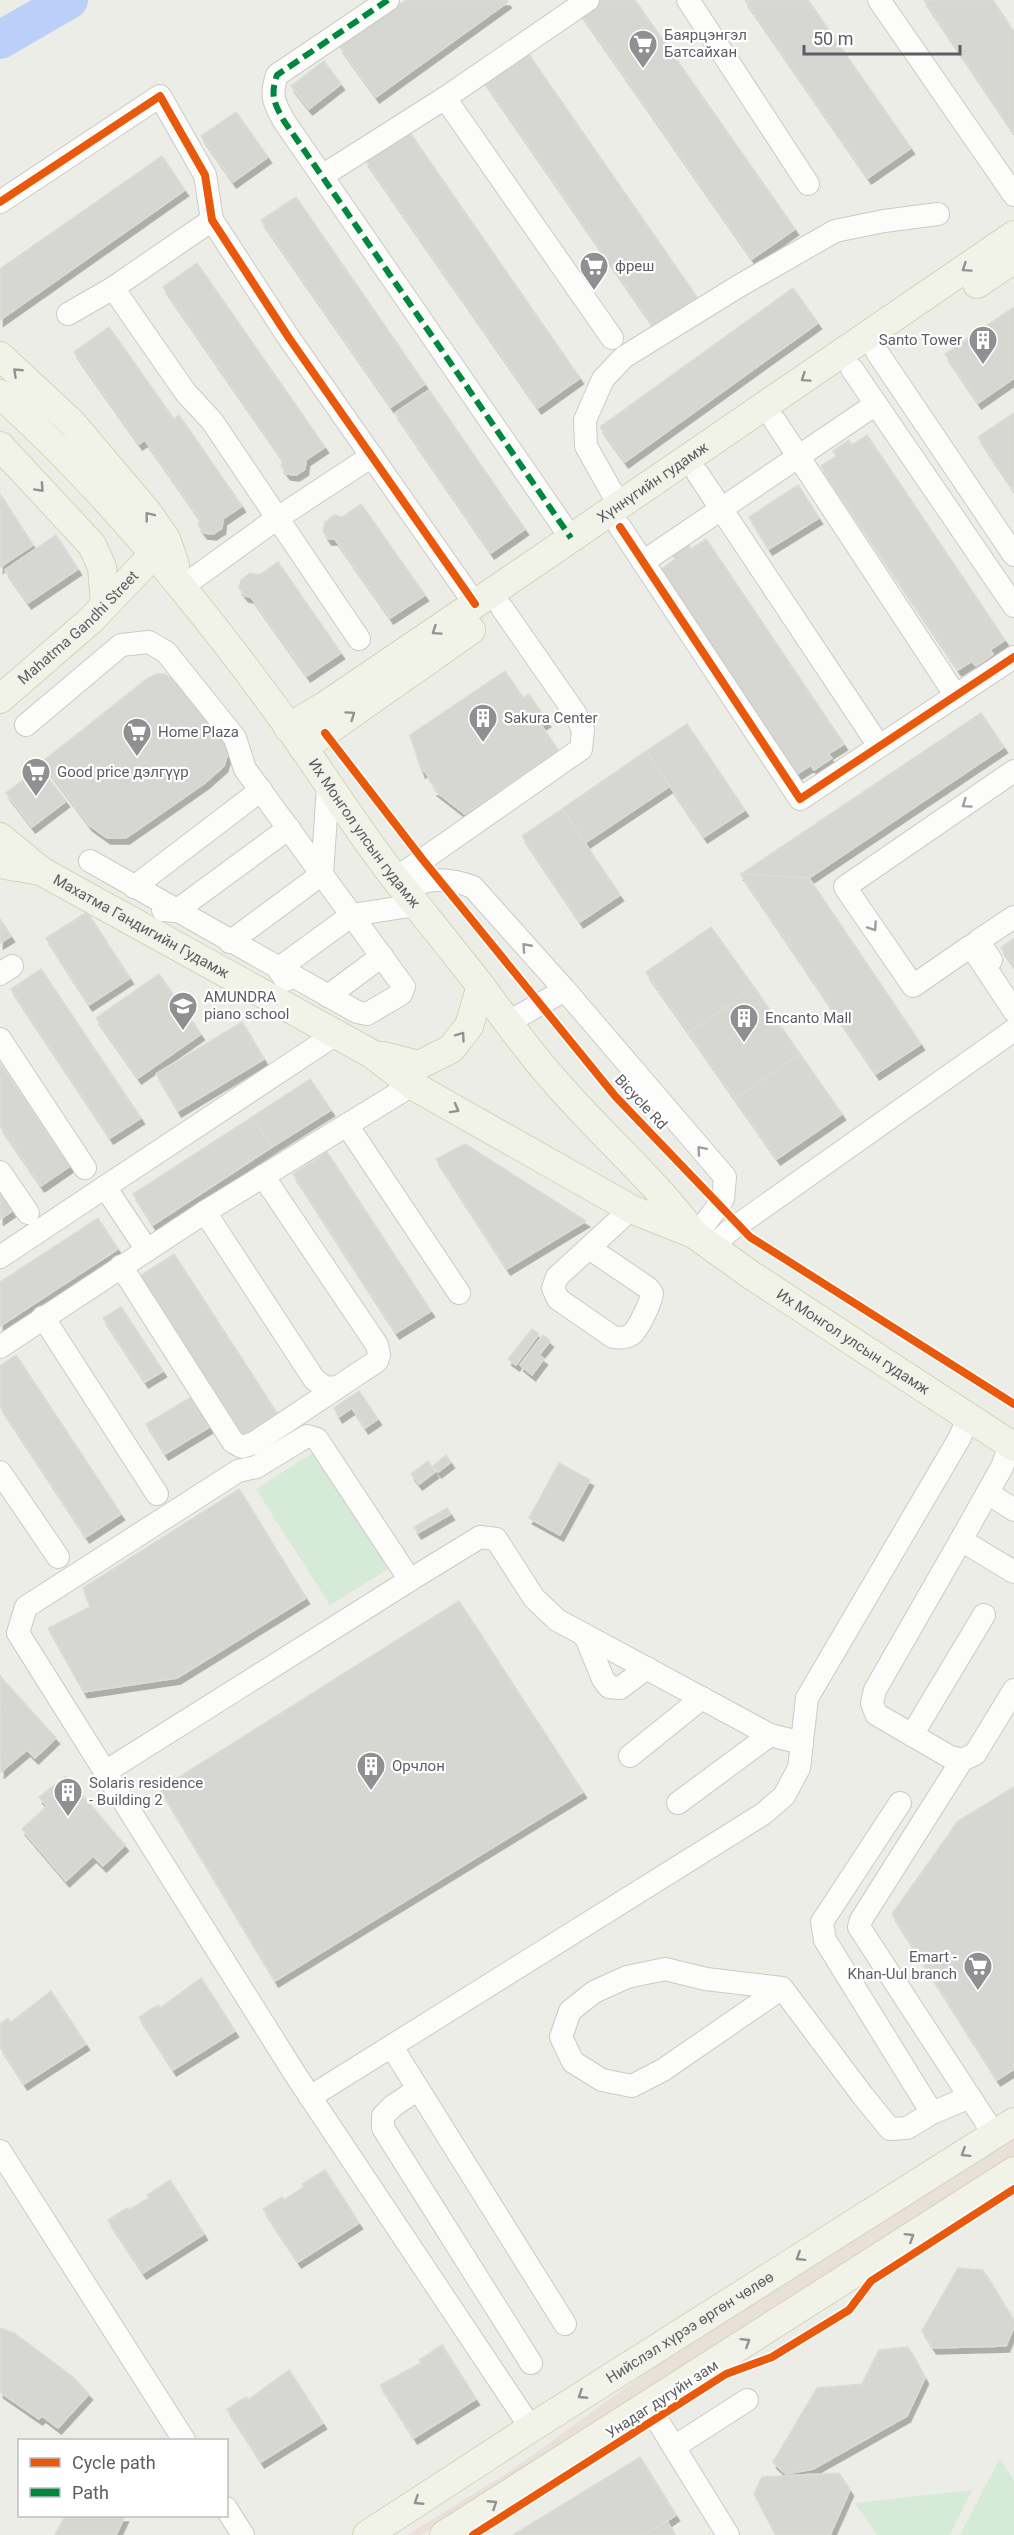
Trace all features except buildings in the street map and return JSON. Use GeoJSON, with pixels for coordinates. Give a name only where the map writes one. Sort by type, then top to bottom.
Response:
{"type":"FeatureCollection","features":[{"type":"Feature","properties":{"kind":"main road","name":"Хүннүгийн гудамж"},"geometry":{"type":"LineString","coordinates":[[295,738],[326,705],[489,606],[1014,235]]}},
{"type":"Feature","properties":{"kind":"main road","name":"Хүннүгийн гудамж"},"geometry":{"type":"LineString","coordinates":[[489,606],[571,538],[619,516],[698,474],[1014,259]]}},
{"type":"Feature","properties":{"kind":"main road"},"geometry":{"type":"LineString","coordinates":[[0,356],[72,423],[148,513],[166,539],[182,587]]}},
{"type":"Feature","properties":{"kind":"main road","name":"Их Монгол улсын гудамж"},"geometry":{"type":"LineString","coordinates":[[0,394],[36,427],[182,587],[295,738],[328,787],[405,891],[481,986],[507,1023],[556,1082],[629,1162],[671,1203],[701,1239]]}},
{"type":"Feature","properties":{"kind":"main road"},"geometry":{"type":"LineString","coordinates":[[0,446],[92,544],[102,567],[105,604]]}},
{"type":"Feature","properties":{"kind":"main road","name":"Mahatma Gandhi Street"},"geometry":{"type":"LineString","coordinates":[[0,699],[91,620],[154,554]]}},
{"type":"Feature","properties":{"kind":"main road"},"geometry":{"type":"LineString","coordinates":[[0,837],[41,871]]}},
{"type":"Feature","properties":{"kind":"main road","name":"Махатма Гандигийн Гудамж"},"geometry":{"type":"LineString","coordinates":[[0,864],[41,871],[372,1054]]}},
{"type":"Feature","properties":{"kind":"main road"},"geometry":{"type":"LineString","coordinates":[[372,1054],[419,1065],[451,1049],[468,1026],[481,986]]}},
{"type":"Feature","properties":{"kind":"main road","name":"Их Монгол улсын гудамж"},"geometry":{"type":"LineString","coordinates":[[372,1054],[412,1085],[631,1209],[701,1239],[751,1275],[1012,1446]]}},
{"type":"Feature","properties":{"kind":"main road","name":"Нийслэл хүрээ өргөн чөлөө"},"geometry":{"type":"LineString","coordinates":[[367,2535],[531,2428],[1004,2128]]}},
{"type":"Feature","properties":{"kind":"main road"},"geometry":{"type":"LineString","coordinates":[[444,2535],[1014,2171]]}},
{"type":"Feature","properties":{"kind":"street"},"geometry":{"type":"LineString","coordinates":[[388,0],[277,75],[272,90],[274,103],[571,538]]}},
{"type":"Feature","properties":{"kind":"street"},"geometry":{"type":"LineString","coordinates":[[322,176],[445,98],[588,0]]}},
{"type":"Feature","properties":{"kind":"street"},"geometry":{"type":"LineString","coordinates":[[688,0],[808,184]]}},
{"type":"Feature","properties":{"kind":"street"},"geometry":{"type":"LineString","coordinates":[[879,0],[1014,195]]}},
{"type":"Feature","properties":{"kind":"street"},"geometry":{"type":"LineString","coordinates":[[0,202],[160,96],[206,175],[212,220],[289,338],[372,456],[575,713],[583,730],[581,749],[405,891],[352,915],[279,969]]}},
{"type":"Feature","properties":{"kind":"street"},"geometry":{"type":"LineString","coordinates":[[445,98],[612,338]]}},
{"type":"Feature","properties":{"kind":"street"},"geometry":{"type":"LineString","coordinates":[[939,214],[884,221],[835,231],[739,286],[624,357],[603,379],[585,420],[586,446],[643,562],[800,799],[1014,657]]}},
{"type":"Feature","properties":{"kind":"street"},"geometry":{"type":"LineString","coordinates":[[68,314],[113,288],[212,220]]}},
{"type":"Feature","properties":{"kind":"street"},"geometry":{"type":"LineString","coordinates":[[113,288],[186,393],[212,421],[359,639]]}},
{"type":"Feature","properties":{"kind":"street"},"geometry":{"type":"LineString","coordinates":[[877,352],[1014,555]]}},
{"type":"Feature","properties":{"kind":"street"},"geometry":{"type":"LineString","coordinates":[[852,369],[1014,606]]}},
{"type":"Feature","properties":{"kind":"street"},"geometry":{"type":"LineString","coordinates":[[643,562],[876,404]]}},
{"type":"Feature","properties":{"kind":"street"},"geometry":{"type":"LineString","coordinates":[[776,421],[956,696]]}},
{"type":"Feature","properties":{"kind":"street"},"geometry":{"type":"LineString","coordinates":[[182,587],[276,519],[372,456]]}},
{"type":"Feature","properties":{"kind":"street"},"geometry":{"type":"LineString","coordinates":[[698,474],[879,746]]}},
{"type":"Feature","properties":{"kind":"street"},"geometry":{"type":"LineString","coordinates":[[26,725],[122,645],[148,642],[166,652],[235,738],[245,769],[404,987],[401,994],[367,1014],[357,1012],[90,861]]}},
{"type":"Feature","properties":{"kind":"street"},"geometry":{"type":"LineString","coordinates":[[1014,771],[845,887],[914,986],[971,946],[1014,1011]]}},
{"type":"Feature","properties":{"kind":"street"},"geometry":{"type":"LineString","coordinates":[[230,942],[322,874],[328,787]]}},
{"type":"Feature","properties":{"kind":"street"},"geometry":{"type":"LineString","coordinates":[[135,887],[261,790]]}},
{"type":"Feature","properties":{"kind":"street"},"geometry":{"type":"LineString","coordinates":[[105,906],[176,911],[289,828]]}},
{"type":"Feature","properties":{"kind":"street"},"geometry":{"type":"LineString","coordinates":[[405,891],[413,884],[439,880],[463,883],[473,887],[565,990],[725,1178],[723,1199],[701,1239]]}},
{"type":"Feature","properties":{"kind":"street"},"geometry":{"type":"LineString","coordinates":[[1014,917],[978,941],[1014,993]]}},
{"type":"Feature","properties":{"kind":"street"},"geometry":{"type":"LineString","coordinates":[[328,996],[382,956]]}},
{"type":"Feature","properties":{"kind":"street"},"geometry":{"type":"LineString","coordinates":[[0,1257],[105,1187],[325,1028],[279,969]]}},
{"type":"Feature","properties":{"kind":"street"},"geometry":{"type":"LineString","coordinates":[[507,1023],[565,990]]}},
{"type":"Feature","properties":{"kind":"street"},"geometry":{"type":"LineString","coordinates":[[701,1239],[728,1232],[1014,1030]]}},
{"type":"Feature","properties":{"kind":"street"},"geometry":{"type":"LineString","coordinates":[[0,1039],[85,1168]]}},
{"type":"Feature","properties":{"kind":"street"},"geometry":{"type":"LineString","coordinates":[[0,1347],[120,1266],[412,1085]]}},
{"type":"Feature","properties":{"kind":"street"},"geometry":{"type":"LineString","coordinates":[[347,1125],[459,1293]]}},
{"type":"Feature","properties":{"kind":"street"},"geometry":{"type":"LineString","coordinates":[[0,1172],[28,1213]]}},
{"type":"Feature","properties":{"kind":"street"},"geometry":{"type":"LineString","coordinates":[[120,1266],[233,1442],[242,1447],[254,1443],[377,1362],[379,1355],[377,1345],[262,1176]]}},
{"type":"Feature","properties":{"kind":"street"},"geometry":{"type":"LineString","coordinates":[[105,1187],[147,1250]]}},
{"type":"Feature","properties":{"kind":"street"},"geometry":{"type":"LineString","coordinates":[[589,1248],[631,1209]]}},
{"type":"Feature","properties":{"kind":"street"},"geometry":{"type":"LineString","coordinates":[[205,1212],[314,1379],[326,1388],[338,1387]]}},
{"type":"Feature","properties":{"kind":"street"},"geometry":{"type":"LineString","coordinates":[[43,1317],[157,1494]]}},
{"type":"Feature","properties":{"kind":"street"},"geometry":{"type":"LineString","coordinates":[[310,2097],[763,1814],[784,1796],[799,1768],[807,1698],[959,1439],[968,1419]]}},
{"type":"Feature","properties":{"kind":"street"},"geometry":{"type":"LineString","coordinates":[[410,1580],[317,1439],[307,1436],[256,1467],[238,1471],[26,1607],[18,1632],[310,2097],[531,2428]]}},
{"type":"Feature","properties":{"kind":"street"},"geometry":{"type":"LineString","coordinates":[[962,1760],[950,1756],[876,1714],[872,1703],[875,1690],[988,1493],[1012,1446]]}},
{"type":"Feature","properties":{"kind":"street"},"geometry":{"type":"LineString","coordinates":[[0,1473],[58,1557]]}},
{"type":"Feature","properties":{"kind":"street"},"geometry":{"type":"LineString","coordinates":[[988,1493],[1014,1510]]}},
{"type":"Feature","properties":{"kind":"street"},"geometry":{"type":"LineString","coordinates":[[105,1772],[480,1536],[496,1539],[534,1598],[557,1620],[770,1735],[802,1743]]}},
{"type":"Feature","properties":{"kind":"street"},"geometry":{"type":"LineString","coordinates":[[961,1540],[1014,1572]]}},
{"type":"Feature","properties":{"kind":"street"},"geometry":{"type":"LineString","coordinates":[[912,1735],[984,1615]]}},
{"type":"Feature","properties":{"kind":"street"},"geometry":{"type":"LineString","coordinates":[[585,1635],[603,1679],[609,1687],[620,1688],[647,1668]]}},
{"type":"Feature","properties":{"kind":"street"},"geometry":{"type":"LineString","coordinates":[[1004,2128],[970,2097],[859,1928],[861,1920],[962,1760],[975,1754],[1014,1690]]}},
{"type":"Feature","properties":{"kind":"street"},"geometry":{"type":"LineString","coordinates":[[630,1756],[702,1698]]}},
{"type":"Feature","properties":{"kind":"street"},"geometry":{"type":"LineString","coordinates":[[678,1803],[770,1735]]}},
{"type":"Feature","properties":{"kind":"street"},"geometry":{"type":"LineString","coordinates":[[900,1803],[822,1922],[825,1940],[932,2113]]}},
{"type":"Feature","properties":{"kind":"street"},"geometry":{"type":"LineString","coordinates":[[782,1988],[663,2070],[632,2086],[602,2080],[573,2062],[561,2037],[570,2011],[594,1992],[627,1977],[665,1969],[706,1979],[782,1988],[890,2129],[908,2128],[932,2113],[970,2097]]}},
{"type":"Feature","properties":{"kind":"street"},"geometry":{"type":"LineString","coordinates":[[392,2047],[565,2324]]}},
{"type":"Feature","properties":{"kind":"street"},"geometry":{"type":"LineString","coordinates":[[418,2089],[393,2106],[383,2116],[383,2128],[531,2363]]}},
{"type":"Feature","properties":{"kind":"street"},"geometry":{"type":"LineString","coordinates":[[0,2151],[182,2439]]}},
{"type":"Feature","properties":{"kind":"street"},"geometry":{"type":"LineString","coordinates":[[674,2447],[747,2400]]}},
{"type":"Feature","properties":{"kind":"street"},"geometry":{"type":"LineString","coordinates":[[648,2405],[728,2535]]}},
{"type":"Feature","properties":{"kind":"street"},"geometry":{"type":"LineString","coordinates":[[228,2511],[243,2535]]}},
{"type":"Feature","properties":{"kind":"shaded area"},"geometry":{"type":"Polygon","coordinates":[[[1014,2138],[1014,2157],[421,2535],[407,2535],[512,2470],[683,2346],[1014,2138]]]}},
{"type":"Feature","properties":{"kind":"green space"},"geometry":{"type":"Polygon","coordinates":[[[316,1451],[390,1568],[330,1605],[256,1489],[316,1451]]]}},
{"type":"Feature","properties":{"kind":"green space"},"geometry":{"type":"Polygon","coordinates":[[[1000,2458],[1014,2481],[1014,2535],[960,2535],[1000,2458]]]}},
{"type":"Feature","properties":{"kind":"green space"},"geometry":{"type":"Polygon","coordinates":[[[972,2490],[950,2535],[877,2535],[855,2503],[972,2490]]]}},
{"type":"Feature","properties":{"kind":"waterway"},"geometry":{"type":"LineString","coordinates":[[0,40],[69,0]]}},
{"type":"Feature","properties":{"kind":"marked path"},"geometry":{"type":"LineString","coordinates":[[388,0],[277,75],[274,89],[276,104],[284,121],[571,538]]}},
{"type":"Feature","properties":{"kind":"cycle path"},"geometry":{"type":"LineString","coordinates":[[0,202],[160,96],[205,175],[212,220],[289,338],[475,604]]}},
{"type":"Feature","properties":{"kind":"cycle path"},"geometry":{"type":"LineString","coordinates":[[620,527],[800,799],[1014,657]]}},
{"type":"Feature","properties":{"kind":"cycle path","name":"Bicycle Rd"},"geometry":{"type":"LineString","coordinates":[[325,733],[423,860],[615,1096],[750,1237],[1014,1404]]}},
{"type":"Feature","properties":{"kind":"cycle path","name":"Унадаг дугуйн зам"},"geometry":{"type":"LineString","coordinates":[[473,2535],[726,2374],[772,2357],[849,2310],[871,2281],[1014,2189]]}},
{"type":"Feature","properties":{"kind":"place","name":"Баярцэнгэл Батсайхан"},"geometry":{"type":"Point","coordinates":[643,70]}},
{"type":"Feature","properties":{"kind":"place","name":"фреш"},"geometry":{"type":"Point","coordinates":[594,292]}},
{"type":"Feature","properties":{"kind":"place","name":"Santo Tower"},"geometry":{"type":"Point","coordinates":[983,366]}},
{"type":"Feature","properties":{"kind":"place","name":"Sakura Center"},"geometry":{"type":"Point","coordinates":[483,744]}},
{"type":"Feature","properties":{"kind":"place","name":"Home Plaza"},"geometry":{"type":"Point","coordinates":[137,758]}},
{"type":"Feature","properties":{"kind":"place","name":"Good price дэлгүүр"},"geometry":{"type":"Point","coordinates":[36,798]}},
{"type":"Feature","properties":{"kind":"place","name":"AMUNDRA piano school"},"geometry":{"type":"Point","coordinates":[183,1032]}},
{"type":"Feature","properties":{"kind":"place","name":"Encanto Mall"},"geometry":{"type":"Point","coordinates":[744,1044]}},
{"type":"Feature","properties":{"kind":"place","name":"Орчлон"},"geometry":{"type":"Point","coordinates":[371,1792]}},
{"type":"Feature","properties":{"kind":"place","name":"Solaris residence - Building 2"},"geometry":{"type":"Point","coordinates":[68,1818]}},
{"type":"Feature","properties":{"kind":"place","name":"Emart - Khan-Uul branch"},"geometry":{"type":"Point","coordinates":[978,1992]}}]}
